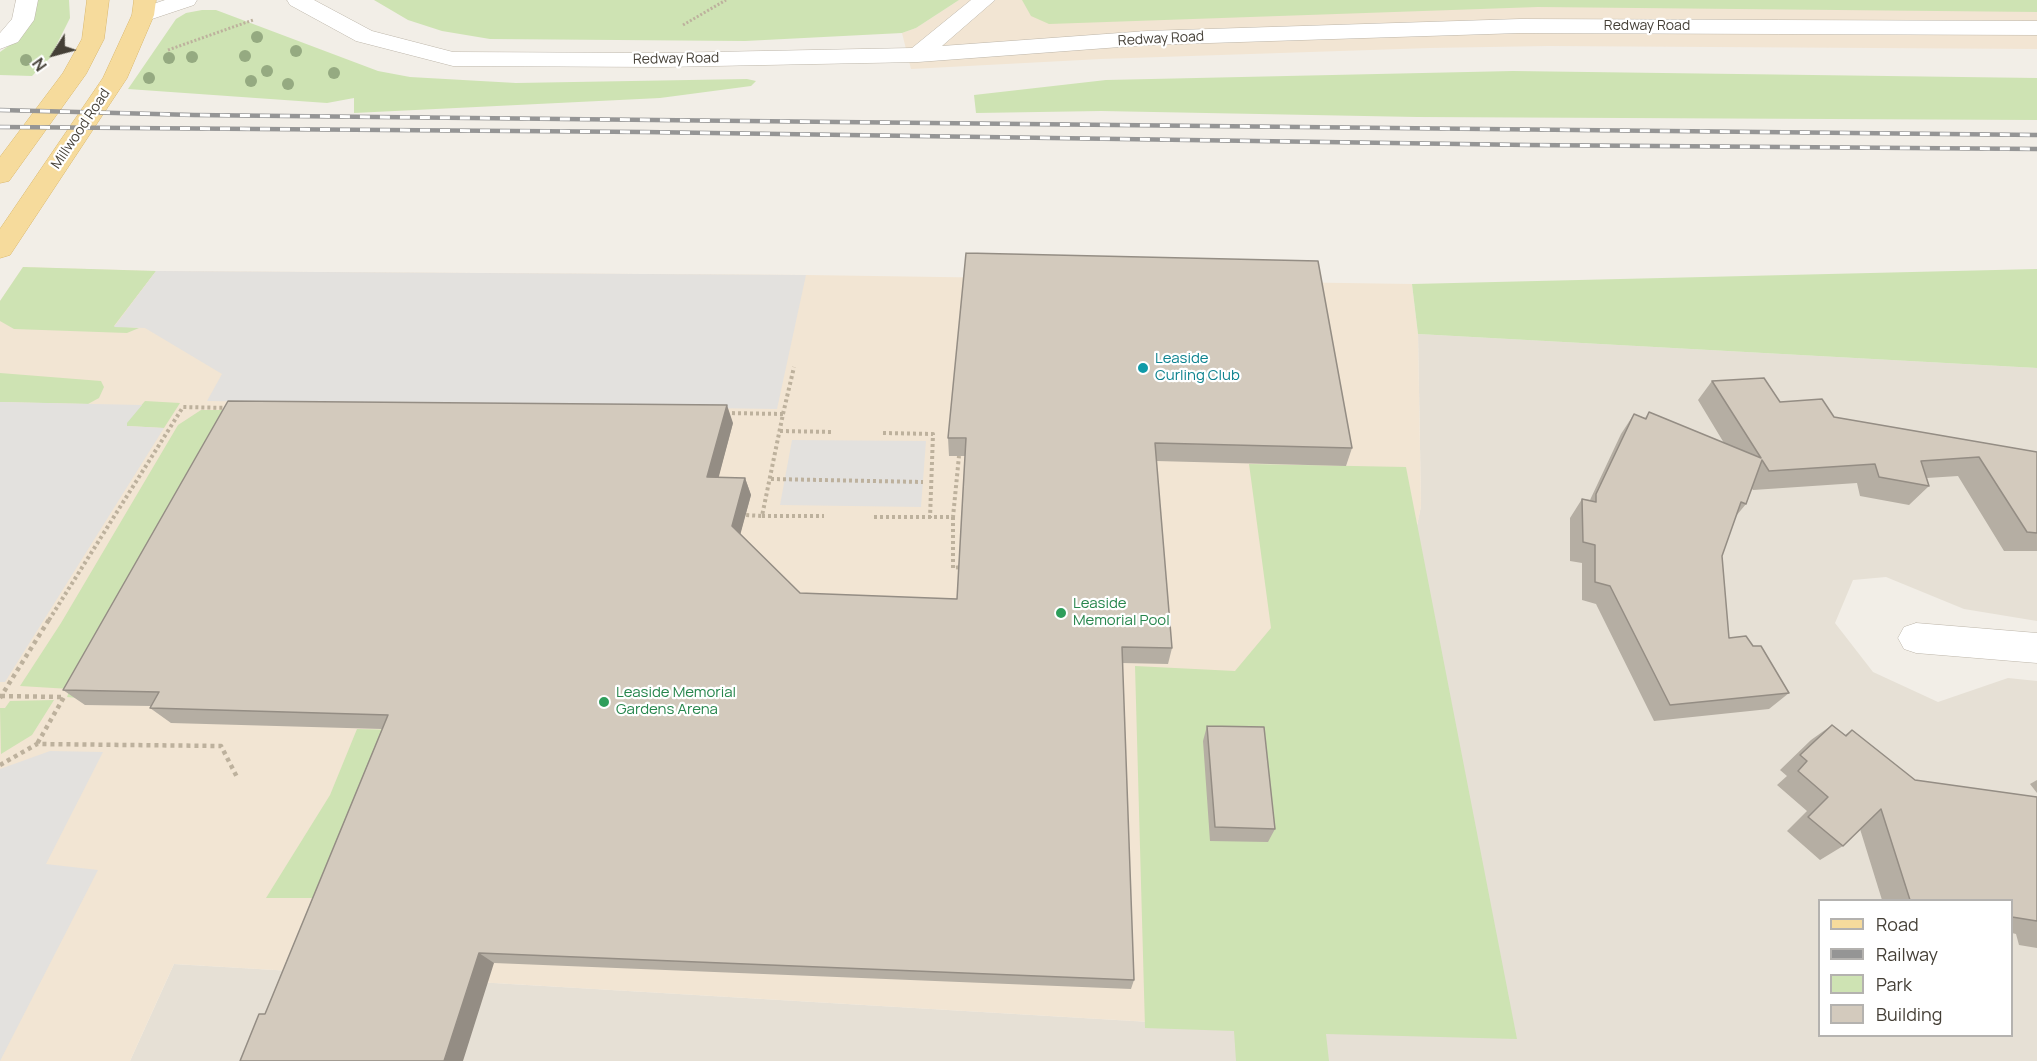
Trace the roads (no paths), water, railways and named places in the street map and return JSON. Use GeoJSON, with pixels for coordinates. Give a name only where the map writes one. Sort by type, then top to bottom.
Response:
{"type":"FeatureCollection","features":[{"type":"Feature","properties":{"kind":"main road"},"geometry":{"type":"LineString","coordinates":[[0,175],[74,74],[93,39],[98,0]]}},
{"type":"Feature","properties":{"kind":"main road","name":"Millwood Road"},"geometry":{"type":"LineString","coordinates":[[0,249],[115,78],[144,7]]}},
{"type":"Feature","properties":{"kind":"street"},"geometry":{"type":"LineString","coordinates":[[3,34],[23,20],[27,0]]}},
{"type":"Feature","properties":{"kind":"street"},"geometry":{"type":"LineString","coordinates":[[144,7],[186,0]]}},
{"type":"Feature","properties":{"kind":"street","name":"Redway Road"},"geometry":{"type":"LineString","coordinates":[[298,0],[364,36],[453,59],[663,60],[918,55],[1147,38],[1520,26],[2037,28]]}},
{"type":"Feature","properties":{"kind":"street"},"geometry":{"type":"LineString","coordinates":[[918,55],[984,0]]}},
{"type":"Feature","properties":{"kind":"street"},"geometry":{"type":"LineString","coordinates":[[1916,638],[2037,648]]}},
{"type":"Feature","properties":{"kind":"railway"},"geometry":{"type":"LineString","coordinates":[[0,110],[194,115],[2037,135]]}},
{"type":"Feature","properties":{"kind":"railway"},"geometry":{"type":"LineString","coordinates":[[0,127],[644,132],[1528,145],[2037,149]]}},
{"type":"Feature","properties":{"kind":"place","name":"Leaside Curling Club"},"geometry":{"type":"Point","coordinates":[1143,368]}},
{"type":"Feature","properties":{"kind":"place","name":"Leaside Memorial Pool"},"geometry":{"type":"Point","coordinates":[1061,613]}},
{"type":"Feature","properties":{"kind":"place","name":"Leaside Memorial Gardens Arena"},"geometry":{"type":"Point","coordinates":[604,702]}}]}
